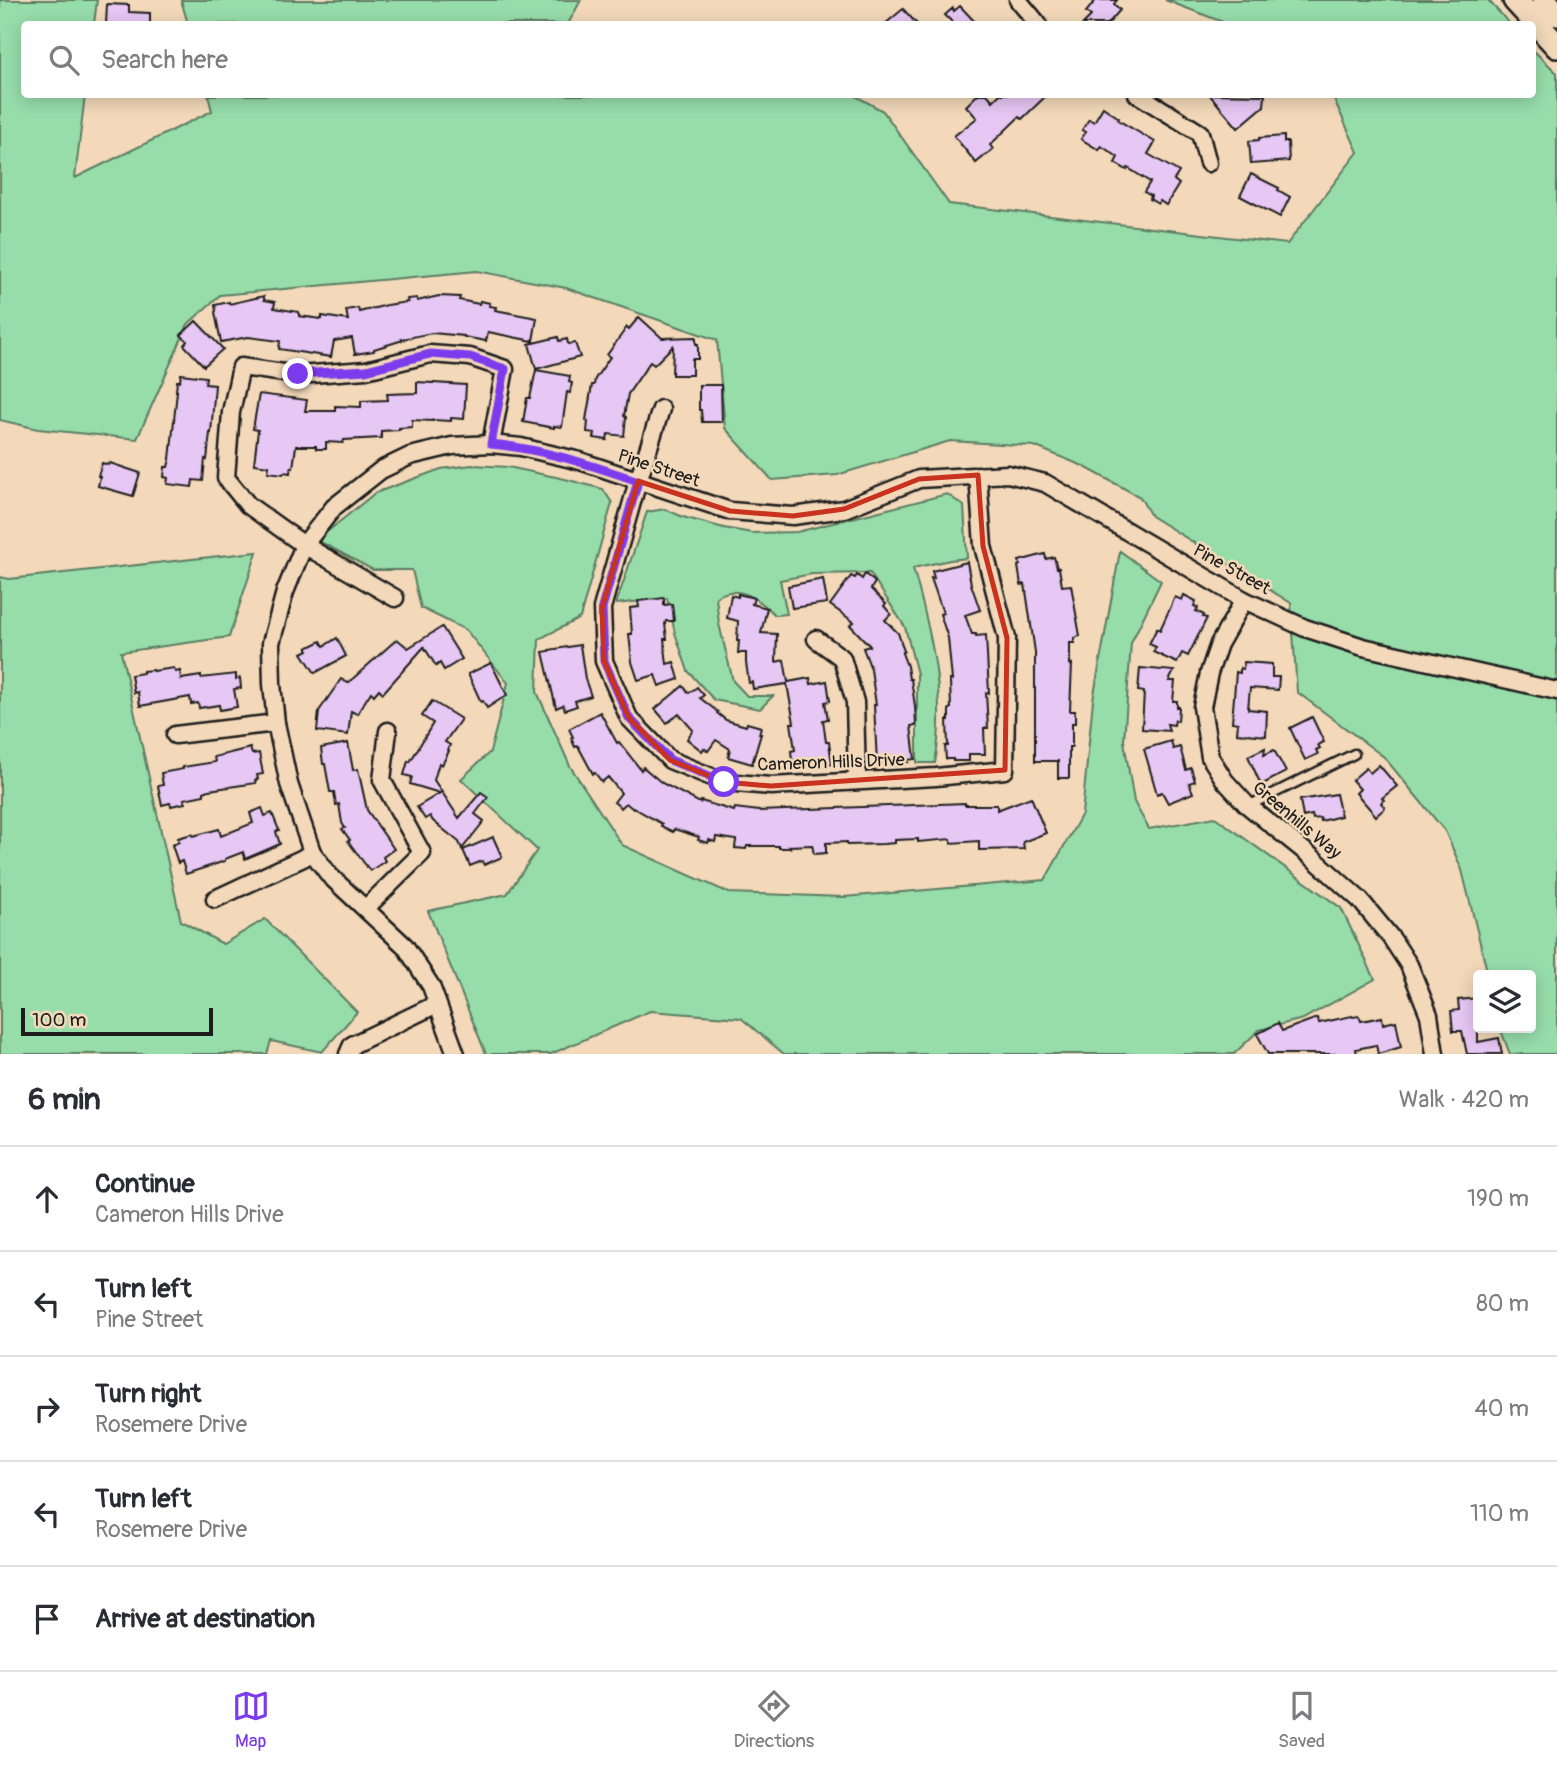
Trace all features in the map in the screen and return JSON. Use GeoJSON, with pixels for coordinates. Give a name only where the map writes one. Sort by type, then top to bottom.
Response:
{"type":"FeatureCollection","features":[{"type":"Feature","properties":{"kind":"main road"},"geometry":{"type":"LineString","coordinates":[[1515,0],[1534,21]]}},
{"type":"Feature","properties":{"kind":"main road"},"geometry":{"type":"LineString","coordinates":[[1544,0],[1557,14]]}},
{"type":"Feature","properties":{"kind":"main road"},"geometry":{"type":"LineString","coordinates":[[1536,23],[1557,46]]}},
{"type":"Feature","properties":{"kind":"street"},"geometry":{"type":"LineString","coordinates":[[1018,0],[1035,21]]}},
{"type":"Feature","properties":{"kind":"street"},"geometry":{"type":"LineString","coordinates":[[1143,98],[1200,133],[1208,163]]}},
{"type":"Feature","properties":{"kind":"street"},"geometry":{"type":"LineString","coordinates":[[395,598],[304,545],[248,505],[226,478],[231,412],[241,367],[298,374],[366,370],[430,354],[470,357],[505,369],[491,444]]}},
{"type":"Feature","properties":{"kind":"street","name":"Cameron Hills Drive"},"geometry":{"type":"LineString","coordinates":[[661,409],[602,608],[604,661],[629,718],[670,760],[724,782],[771,786],[1005,770],[1007,638],[983,546],[978,475]]}},
{"type":"Feature","properties":{"kind":"street","name":"Pine Street"},"geometry":{"type":"LineString","coordinates":[[456,1054],[431,986],[405,946],[330,876],[312,852],[289,784],[276,723],[272,684],[271,643],[285,592],[304,545],[334,507],[381,470],[410,456],[452,446],[491,444],[522,447],[580,461],[730,511],[793,516],[844,509],[919,479],[1008,474],[1045,483],[1244,600],[1304,628],[1363,647],[1557,691]]}},
{"type":"Feature","properties":{"kind":"street","name":"Greenhills Way"},"geometry":{"type":"LineString","coordinates":[[1244,600],[1219,644],[1209,673],[1202,707],[1210,757],[1225,781],[1248,806],[1360,900],[1392,939],[1409,965],[1429,1015],[1435,1054]]}},
{"type":"Feature","properties":{"kind":"street"},"geometry":{"type":"LineString","coordinates":[[816,639],[842,658],[855,702],[857,780]]}},
{"type":"Feature","properties":{"kind":"street"},"geometry":{"type":"LineString","coordinates":[[175,735],[276,723]]}},
{"type":"Feature","properties":{"kind":"street"},"geometry":{"type":"LineString","coordinates":[[366,908],[422,853],[382,780],[388,731]]}},
{"type":"Feature","properties":{"kind":"street"},"geometry":{"type":"LineString","coordinates":[[215,899],[312,852]]}},
{"type":"Feature","properties":{"kind":"street"},"geometry":{"type":"LineString","coordinates":[[348,1054],[352,1045],[437,1004]]}},
{"type":"Feature","properties":{"kind":"lane"},"geometry":{"type":"LineString","coordinates":[[1248,806],[1354,754]]}},
{"type":"Feature","properties":{"kind":"highlighted area"},"geometry":{"type":"Polygon","coordinates":[[[978,475],[983,546],[1007,638],[1005,770],[771,786],[724,782],[670,760],[629,718],[604,661],[602,608],[638,481],[730,511],[793,516],[844,509],[919,479],[978,475]]]}},
{"type":"Feature","properties":{"kind":"green space"},"geometry":{"type":"Polygon","coordinates":[[[0,0],[97,0],[94,21],[21,21],[21,98],[85,98],[75,178],[212,111],[209,98],[859,98],[883,111],[949,204],[1287,244],[1358,152],[1333,98],[1536,98],[1536,53],[1557,73],[1557,1054],[1510,1054],[1502,1033],[1536,1033],[1536,970],[1487,970],[1462,870],[1445,831],[1384,757],[1297,692],[1291,603],[1151,516],[1140,497],[1083,466],[1034,446],[950,441],[837,475],[772,480],[725,428],[717,340],[566,288],[477,271],[220,295],[188,324],[137,439],[38,429],[0,420],[0,0]]]}},
{"type":"Feature","properties":{"kind":"green space"},"geometry":{"type":"Polygon","coordinates":[[[181,0],[581,0],[570,21],[187,21],[181,0]]]}},
{"type":"Feature","properties":{"kind":"green space"},"geometry":{"type":"Polygon","coordinates":[[[1165,0],[1488,0],[1507,21],[1220,21],[1165,0]]]}},
{"type":"Feature","properties":{"kind":"green space"},"geometry":{"type":"Polygon","coordinates":[[[472,465],[508,467],[603,489],[612,503],[580,618],[539,639],[537,692],[570,766],[622,845],[729,893],[844,897],[1045,880],[1082,814],[1093,700],[1120,551],[1161,581],[1131,643],[1124,741],[1134,802],[1149,829],[1215,817],[1341,908],[1375,979],[1303,1019],[1259,1030],[1234,1054],[784,1054],[741,1018],[650,1011],[551,1054],[486,1054],[428,911],[507,894],[537,850],[461,779],[490,752],[508,683],[466,630],[421,608],[412,570],[373,570],[317,540],[375,493],[441,469],[472,465]]]}},
{"type":"Feature","properties":{"kind":"green space"},"geometry":{"type":"Polygon","coordinates":[[[947,494],[964,506],[967,558],[913,568],[926,616],[938,690],[935,763],[917,763],[917,674],[905,627],[870,573],[812,574],[780,580],[787,614],[775,615],[762,603],[740,592],[724,593],[716,597],[719,624],[733,681],[747,696],[773,696],[760,709],[714,700],[688,671],[667,598],[616,604],[647,512],[665,509],[683,517],[752,533],[797,532],[947,494]]]}},
{"type":"Feature","properties":{"kind":"green space"},"geometry":{"type":"Polygon","coordinates":[[[257,552],[229,637],[121,652],[181,921],[223,944],[265,919],[357,1012],[322,1052],[271,1041],[267,1054],[0,1054],[0,577],[9,579],[257,552]]]}},
{"type":"Feature","properties":{"kind":"building"},"geometry":{"type":"Polygon","coordinates":[[[1096,0],[1117,0],[1114,4],[1120,10],[1111,21],[1086,21],[1091,16],[1086,12],[1096,0]]]}},
{"type":"Feature","properties":{"kind":"building"},"geometry":{"type":"Polygon","coordinates":[[[107,4],[129,5],[129,12],[150,13],[150,21],[106,21],[107,4]]]}},
{"type":"Feature","properties":{"kind":"building"},"geometry":{"type":"Polygon","coordinates":[[[960,6],[974,21],[951,21],[945,15],[953,8],[954,11],[960,6]]]}},
{"type":"Feature","properties":{"kind":"building"},"geometry":{"type":"Polygon","coordinates":[[[903,9],[914,21],[889,21],[903,9]]]}},
{"type":"Feature","properties":{"kind":"building"},"geometry":{"type":"Polygon","coordinates":[[[974,98],[990,98],[993,101],[996,98],[1044,98],[1022,119],[1019,117],[990,145],[993,149],[976,163],[954,136],[977,118],[966,106],[974,98]]]}},
{"type":"Feature","properties":{"kind":"building"},"geometry":{"type":"Polygon","coordinates":[[[1212,98],[1265,98],[1264,106],[1238,128],[1212,98]]]}},
{"type":"Feature","properties":{"kind":"building"},"geometry":{"type":"Polygon","coordinates":[[[1103,107],[1119,118],[1118,120],[1155,142],[1148,154],[1179,172],[1174,180],[1179,184],[1166,205],[1150,199],[1151,196],[1144,192],[1150,182],[1115,163],[1118,157],[1101,146],[1099,150],[1081,139],[1086,132],[1082,130],[1089,119],[1094,122],[1103,107]]]}},
{"type":"Feature","properties":{"kind":"building"},"geometry":{"type":"Polygon","coordinates":[[[1284,136],[1284,142],[1288,142],[1289,161],[1251,164],[1249,141],[1284,136]]]}},
{"type":"Feature","properties":{"kind":"building"},"geometry":{"type":"Polygon","coordinates":[[[1251,174],[1279,188],[1278,190],[1290,197],[1280,217],[1240,196],[1251,174]]]}},
{"type":"Feature","properties":{"kind":"building"},"geometry":{"type":"Polygon","coordinates":[[[264,296],[264,300],[275,302],[274,308],[299,312],[299,316],[322,319],[322,316],[348,320],[346,310],[358,308],[359,312],[408,302],[407,299],[417,298],[417,301],[439,296],[460,297],[459,300],[479,304],[480,301],[490,303],[489,306],[496,307],[495,310],[537,318],[533,341],[488,332],[486,341],[432,333],[402,339],[374,351],[355,354],[352,338],[334,341],[331,357],[279,349],[280,341],[248,337],[221,342],[215,305],[264,296]]]}},
{"type":"Feature","properties":{"kind":"building"},"geometry":{"type":"Polygon","coordinates":[[[639,317],[662,338],[696,337],[698,359],[692,359],[692,375],[672,375],[673,346],[654,365],[650,362],[628,394],[624,436],[608,434],[607,440],[594,438],[595,433],[587,432],[586,420],[592,385],[610,357],[607,355],[627,327],[629,329],[639,317]]]}},
{"type":"Feature","properties":{"kind":"building"},"geometry":{"type":"Polygon","coordinates":[[[196,321],[223,349],[204,366],[184,345],[187,341],[181,335],[196,321]]]}},
{"type":"Feature","properties":{"kind":"building"},"geometry":{"type":"Polygon","coordinates":[[[558,337],[559,341],[567,339],[568,344],[575,343],[580,357],[536,369],[529,344],[558,337]]]}},
{"type":"Feature","properties":{"kind":"building"},"geometry":{"type":"Polygon","coordinates":[[[536,370],[570,376],[569,382],[572,383],[570,393],[567,392],[562,427],[523,422],[536,370]]]}},
{"type":"Feature","properties":{"kind":"building"},"geometry":{"type":"Polygon","coordinates":[[[181,374],[206,377],[205,384],[215,385],[203,481],[193,480],[192,487],[167,484],[168,478],[164,477],[165,467],[168,467],[170,459],[177,381],[180,381],[181,374]]]}},
{"type":"Feature","properties":{"kind":"building"},"geometry":{"type":"Polygon","coordinates":[[[417,382],[466,385],[464,419],[412,420],[412,427],[381,431],[381,438],[344,440],[343,443],[326,442],[326,449],[296,446],[290,473],[268,472],[269,466],[254,464],[258,430],[253,429],[259,394],[307,400],[305,411],[335,411],[335,406],[361,407],[361,401],[388,400],[387,394],[417,393],[417,382]]]}},
{"type":"Feature","properties":{"kind":"building"},"geometry":{"type":"Polygon","coordinates":[[[699,385],[721,385],[722,422],[702,422],[699,385]]]}},
{"type":"Feature","properties":{"kind":"building"},"geometry":{"type":"Polygon","coordinates":[[[102,463],[140,473],[133,496],[98,486],[102,463]]]}},
{"type":"Feature","properties":{"kind":"building"},"geometry":{"type":"Polygon","coordinates":[[[1045,554],[1046,559],[1054,557],[1062,586],[1071,585],[1080,636],[1074,638],[1074,643],[1070,643],[1070,711],[1075,711],[1075,723],[1072,723],[1072,747],[1069,747],[1069,778],[1058,778],[1058,761],[1035,761],[1035,652],[1025,584],[1021,585],[1018,566],[1019,561],[1045,554]]]}},
{"type":"Feature","properties":{"kind":"building"},"geometry":{"type":"Polygon","coordinates":[[[967,562],[980,610],[965,615],[972,634],[986,635],[988,728],[984,728],[985,754],[969,754],[969,761],[953,761],[946,759],[945,746],[948,746],[947,720],[951,708],[952,680],[948,638],[931,578],[934,578],[932,571],[967,562]]]}},
{"type":"Feature","properties":{"kind":"building"},"geometry":{"type":"Polygon","coordinates":[[[865,574],[875,582],[871,589],[886,604],[884,606],[891,614],[885,620],[898,633],[911,679],[916,725],[911,726],[915,759],[907,760],[908,762],[877,763],[876,705],[871,669],[863,648],[870,646],[850,625],[854,622],[830,605],[851,576],[855,578],[857,575],[862,579],[865,574]]]}},
{"type":"Feature","properties":{"kind":"building"},"geometry":{"type":"Polygon","coordinates":[[[823,579],[827,603],[792,608],[788,586],[823,579]]]}},
{"type":"Feature","properties":{"kind":"building"},"geometry":{"type":"Polygon","coordinates":[[[738,594],[754,598],[752,604],[767,608],[761,633],[777,634],[776,662],[784,660],[788,682],[810,678],[811,684],[827,681],[830,701],[825,702],[828,719],[823,720],[832,764],[797,768],[796,760],[792,761],[791,751],[795,750],[791,723],[794,723],[787,684],[753,689],[752,682],[749,683],[746,653],[738,653],[738,621],[727,618],[731,595],[738,597],[738,594]]]}},
{"type":"Feature","properties":{"kind":"building"},"geometry":{"type":"Polygon","coordinates":[[[1184,595],[1196,601],[1196,611],[1207,618],[1188,656],[1182,653],[1177,663],[1153,652],[1156,647],[1149,644],[1157,628],[1160,630],[1175,597],[1182,600],[1184,595]]]}},
{"type":"Feature","properties":{"kind":"building"},"geometry":{"type":"Polygon","coordinates":[[[664,598],[664,605],[672,604],[674,621],[666,621],[665,624],[667,664],[674,662],[679,679],[659,686],[655,675],[638,680],[632,662],[630,608],[639,607],[638,601],[664,598]]]}},
{"type":"Feature","properties":{"kind":"building"},"geometry":{"type":"Polygon","coordinates":[[[442,627],[462,659],[444,670],[440,663],[436,666],[424,647],[383,693],[379,689],[374,695],[371,692],[357,714],[351,711],[348,735],[317,731],[319,711],[341,679],[348,683],[397,639],[408,648],[442,627]]]}},
{"type":"Feature","properties":{"kind":"building"},"geometry":{"type":"Polygon","coordinates":[[[337,638],[346,656],[315,673],[302,653],[321,641],[324,646],[337,638]]]}},
{"type":"Feature","properties":{"kind":"building"},"geometry":{"type":"Polygon","coordinates":[[[580,645],[585,679],[591,696],[575,701],[577,706],[565,710],[563,705],[556,708],[543,652],[580,645]]]}},
{"type":"Feature","properties":{"kind":"building"},"geometry":{"type":"Polygon","coordinates":[[[1244,662],[1272,664],[1272,677],[1279,677],[1278,690],[1250,688],[1248,709],[1267,711],[1266,736],[1237,733],[1238,723],[1232,722],[1236,672],[1240,673],[1244,662]]]}},
{"type":"Feature","properties":{"kind":"building"},"geometry":{"type":"Polygon","coordinates":[[[491,663],[507,695],[487,708],[483,701],[481,702],[468,674],[491,663]]]}},
{"type":"Feature","properties":{"kind":"building"},"geometry":{"type":"Polygon","coordinates":[[[174,668],[175,672],[180,671],[181,679],[236,674],[236,679],[240,678],[241,688],[234,689],[237,707],[220,710],[219,705],[199,708],[198,703],[191,704],[190,697],[140,706],[138,692],[134,693],[131,675],[174,668]]]}},
{"type":"Feature","properties":{"kind":"building"},"geometry":{"type":"Polygon","coordinates":[[[1140,668],[1174,671],[1169,681],[1175,681],[1173,701],[1177,701],[1179,707],[1178,721],[1175,720],[1174,725],[1167,724],[1169,731],[1142,729],[1144,692],[1138,691],[1140,668]]]}},
{"type":"Feature","properties":{"kind":"building"},"geometry":{"type":"Polygon","coordinates":[[[683,686],[689,693],[697,687],[704,695],[700,698],[726,720],[761,727],[752,764],[728,757],[730,749],[716,740],[708,751],[704,748],[702,751],[687,739],[693,730],[679,714],[667,723],[655,709],[683,686]]]}},
{"type":"Feature","properties":{"kind":"building"},"geometry":{"type":"Polygon","coordinates":[[[432,701],[461,719],[445,742],[450,745],[449,751],[442,765],[439,763],[434,780],[459,818],[481,792],[488,797],[475,814],[484,821],[462,849],[459,842],[430,816],[425,819],[417,807],[440,793],[410,784],[412,777],[404,775],[408,761],[410,762],[433,723],[422,716],[432,701]]]}},
{"type":"Feature","properties":{"kind":"building"},"geometry":{"type":"Polygon","coordinates":[[[600,712],[617,743],[619,742],[641,770],[643,767],[662,783],[700,803],[701,801],[734,811],[735,808],[759,811],[965,803],[997,805],[997,810],[1031,797],[1046,833],[1023,842],[1024,849],[979,850],[979,841],[951,843],[951,839],[918,842],[918,839],[895,840],[895,843],[884,844],[826,843],[826,853],[814,854],[812,845],[789,846],[790,848],[747,846],[746,849],[735,848],[736,840],[716,837],[715,842],[709,840],[708,843],[698,840],[699,837],[674,829],[673,832],[626,803],[621,808],[614,802],[621,793],[608,777],[602,782],[593,774],[578,746],[575,747],[569,729],[600,712]]]}},
{"type":"Feature","properties":{"kind":"building"},"geometry":{"type":"Polygon","coordinates":[[[1312,717],[1324,742],[1318,745],[1318,754],[1305,760],[1290,728],[1312,717]]]}},
{"type":"Feature","properties":{"kind":"building"},"geometry":{"type":"Polygon","coordinates":[[[1171,741],[1173,749],[1180,747],[1186,770],[1191,768],[1195,781],[1189,783],[1193,793],[1168,803],[1162,792],[1157,794],[1144,749],[1171,741]]]}},
{"type":"Feature","properties":{"kind":"building"},"geometry":{"type":"Polygon","coordinates":[[[348,743],[353,770],[358,769],[367,810],[394,849],[383,857],[385,861],[370,871],[342,829],[345,828],[339,804],[336,805],[334,792],[330,792],[323,764],[321,748],[348,743]]]}},
{"type":"Feature","properties":{"kind":"building"},"geometry":{"type":"Polygon","coordinates":[[[250,748],[252,754],[259,753],[263,774],[257,775],[256,783],[209,790],[204,792],[204,795],[184,799],[185,803],[162,805],[158,786],[163,785],[161,773],[215,762],[214,757],[250,748]]]}},
{"type":"Feature","properties":{"kind":"building"},"geometry":{"type":"Polygon","coordinates":[[[1265,748],[1264,755],[1274,750],[1286,772],[1261,785],[1248,756],[1265,748]]]}},
{"type":"Feature","properties":{"kind":"building"},"geometry":{"type":"Polygon","coordinates":[[[1379,765],[1397,786],[1382,798],[1384,800],[1381,803],[1385,807],[1376,816],[1356,793],[1360,789],[1352,780],[1366,768],[1370,773],[1379,765]]]}},
{"type":"Feature","properties":{"kind":"building"},"geometry":{"type":"Polygon","coordinates":[[[1336,794],[1341,816],[1321,821],[1320,818],[1313,819],[1312,815],[1303,817],[1300,800],[1336,794]]]}},
{"type":"Feature","properties":{"kind":"building"},"geometry":{"type":"Polygon","coordinates":[[[262,808],[265,816],[272,813],[279,830],[276,832],[280,844],[245,859],[243,852],[186,874],[182,861],[178,863],[172,845],[179,842],[178,838],[219,829],[221,836],[253,823],[250,813],[262,808]]]}},
{"type":"Feature","properties":{"kind":"building"},"geometry":{"type":"Polygon","coordinates":[[[493,837],[502,857],[484,865],[482,861],[470,866],[463,850],[493,837]]]}},
{"type":"Feature","properties":{"kind":"building"},"geometry":{"type":"Polygon","coordinates":[[[1473,998],[1473,1033],[1478,1033],[1478,1042],[1499,1038],[1502,1054],[1467,1054],[1462,1031],[1453,1031],[1451,1011],[1459,1010],[1458,1000],[1473,998]]]}},
{"type":"Feature","properties":{"kind":"building"},"geometry":{"type":"Polygon","coordinates":[[[1359,1016],[1361,1021],[1382,1017],[1383,1024],[1396,1021],[1401,1047],[1378,1054],[1376,1045],[1356,1049],[1357,1054],[1268,1054],[1257,1034],[1278,1023],[1282,1031],[1317,1018],[1319,1023],[1359,1016]]]}},
{"type":"Feature","properties":{"kind":"route"},"geometry":{"type":"LineString","coordinates":[[298,374],[366,370],[430,354],[470,357],[505,369],[491,444],[522,447],[580,461],[638,481],[602,608],[604,661],[629,718],[670,760],[724,782]]}}]}
